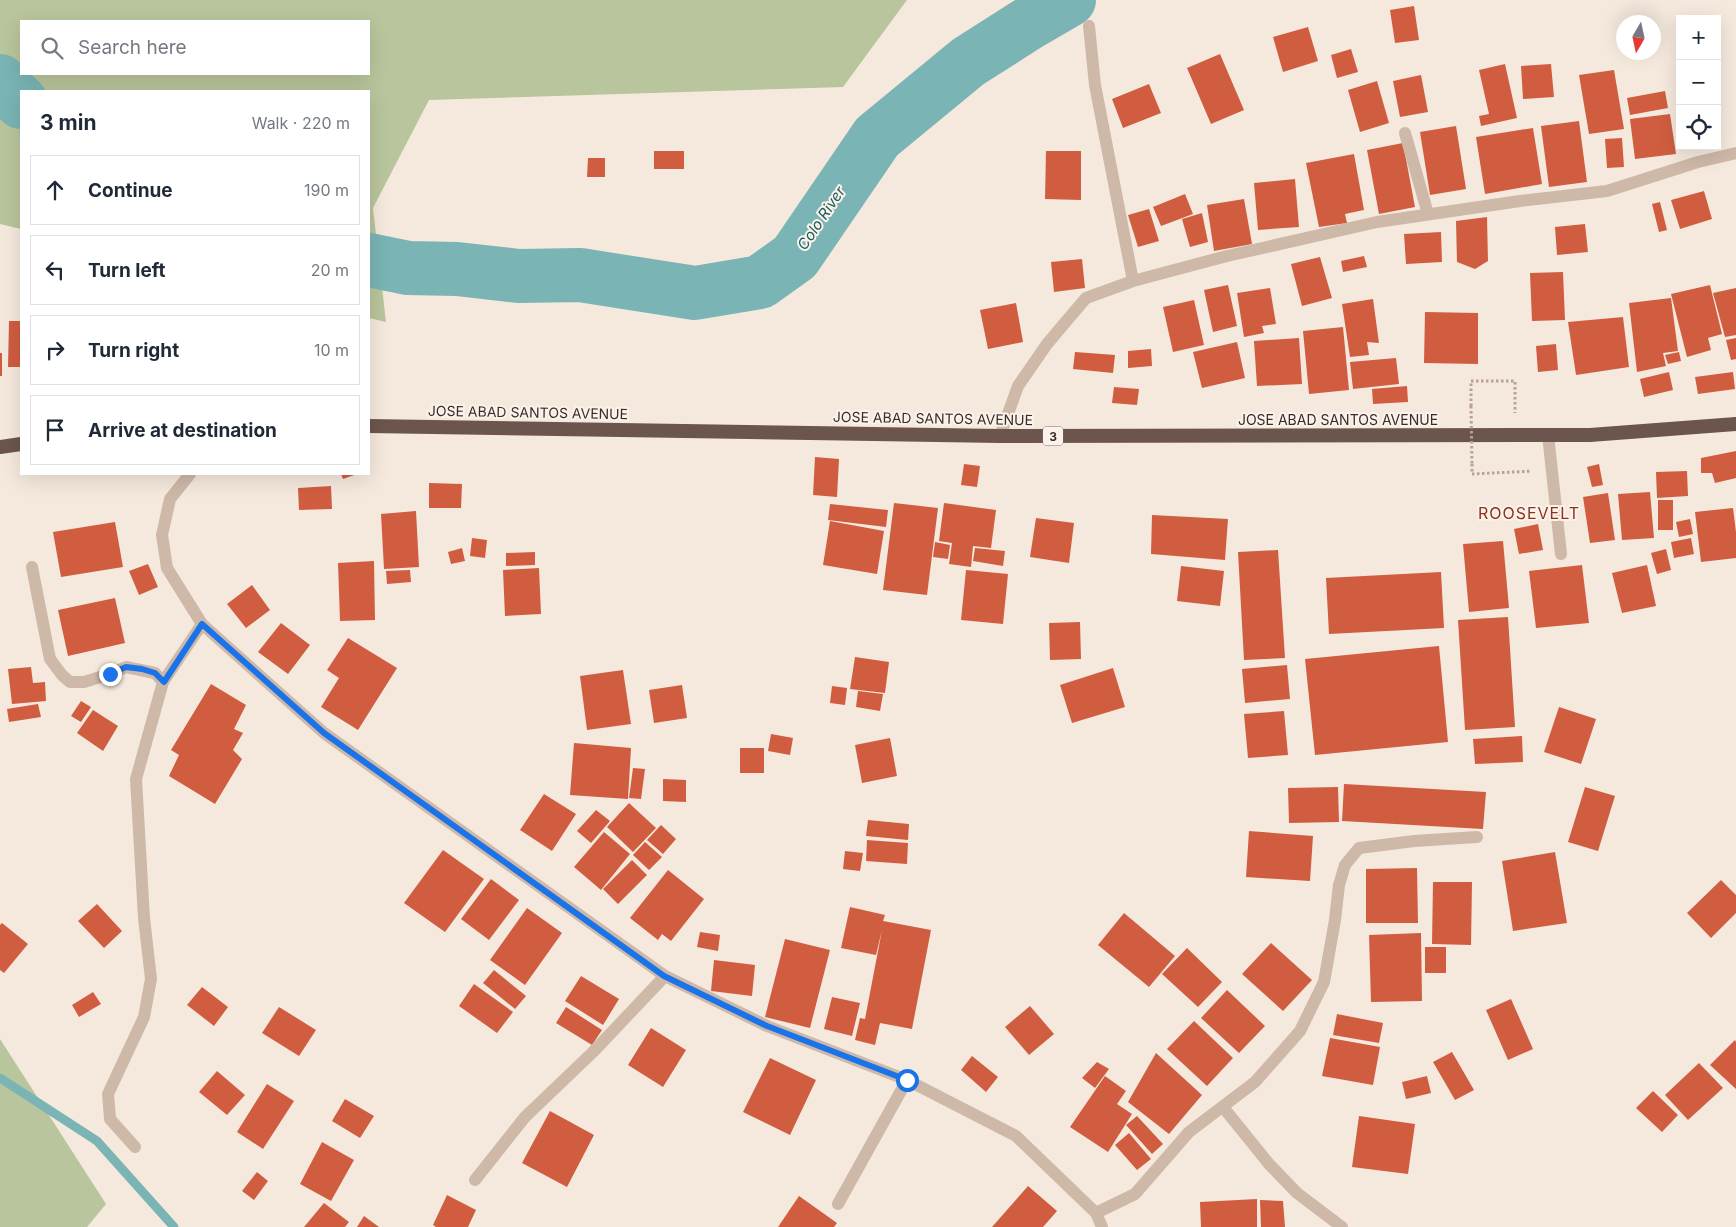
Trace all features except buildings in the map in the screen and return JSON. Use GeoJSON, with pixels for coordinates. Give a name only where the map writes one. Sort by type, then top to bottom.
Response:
{"type":"FeatureCollection","features":[{"type":"Feature","properties":{"kind":"highway","name":"JOSE ABAD SANTOS AVENUE"},"geometry":{"type":"LineString","coordinates":[[370,426],[1000,436],[1590,435],[1736,424]]}},
{"type":"Feature","properties":{"kind":"highway"},"geometry":{"type":"LineString","coordinates":[[0,447],[20,444]]}},
{"type":"Feature","properties":{"kind":"street"},"geometry":{"type":"LineString","coordinates":[[1089,26],[1096,85],[1133,281]]}},
{"type":"Feature","properties":{"kind":"street"},"geometry":{"type":"LineString","coordinates":[[1404,132],[1428,214]]}},
{"type":"Feature","properties":{"kind":"street"},"geometry":{"type":"LineString","coordinates":[[1000,436],[1018,386],[1048,344],[1086,298],[1133,281],[1227,256],[1377,222],[1520,201],[1607,191],[1698,162],[1736,153]]}},
{"type":"Feature","properties":{"kind":"street"},"geometry":{"type":"LineString","coordinates":[[1548,435],[1561,554]]}},
{"type":"Feature","properties":{"kind":"street"},"geometry":{"type":"LineString","coordinates":[[189,475],[170,499],[162,536],[167,568],[202,624],[324,733],[664,976],[767,1026],[907,1080],[1016,1136],[1096,1213],[1102,1227]]}},
{"type":"Feature","properties":{"kind":"street"},"geometry":{"type":"LineString","coordinates":[[32,567],[50,659],[70,682],[84,682],[126,667],[155,673],[164,682]]}},
{"type":"Feature","properties":{"kind":"street"},"geometry":{"type":"LineString","coordinates":[[135,1147],[110,1119],[108,1094],[144,1017],[151,979],[144,918],[136,779],[164,682],[202,624]]}},
{"type":"Feature","properties":{"kind":"street"},"geometry":{"type":"LineString","coordinates":[[1096,1213],[1135,1194],[1189,1132],[1255,1082],[1300,1031],[1324,982],[1339,886],[1345,865],[1359,848],[1414,841],[1477,837]]}},
{"type":"Feature","properties":{"kind":"street"},"geometry":{"type":"LineString","coordinates":[[475,1180],[525,1117],[593,1052],[664,976]]}},
{"type":"Feature","properties":{"kind":"street"},"geometry":{"type":"LineString","coordinates":[[838,1204],[907,1080]]}},
{"type":"Feature","properties":{"kind":"street"},"geometry":{"type":"LineString","coordinates":[[1223,1106],[1269,1164],[1292,1188],[1342,1227]]}},
{"type":"Feature","properties":{"kind":"path"},"geometry":{"type":"LineString","coordinates":[[1515,435],[1516,381],[1471,381],[1472,474],[1552,470]]}},
{"type":"Feature","properties":{"kind":"green space"},"geometry":{"type":"Polygon","coordinates":[[[0,0],[907,0],[843,87],[429,100],[373,208],[386,322],[370,318],[370,90],[20,90],[20,229],[0,224],[0,0]]]}},
{"type":"Feature","properties":{"kind":"green space"},"geometry":{"type":"Polygon","coordinates":[[[0,1039],[106,1204],[87,1227],[0,1227],[0,1039]]]}},
{"type":"Feature","properties":{"kind":"waterway","name":"Colo River"},"geometry":{"type":"LineString","coordinates":[[370,260],[408,268],[457,269],[519,276],[580,275],[695,293],[760,282],[795,257],[877,137],[968,62],[1069,0]]}},
{"type":"Feature","properties":{"kind":"waterway","name":"Colo River"},"geometry":{"type":"LineString","coordinates":[[0,81],[20,101]]}},
{"type":"Feature","properties":{"kind":"waterway"},"geometry":{"type":"LineString","coordinates":[[0,1078],[97,1141],[174,1227]]}},
{"type":"Feature","properties":{"kind":"district","name":"ROOSEVELT"},"geometry":{"type":"Point","coordinates":[1529,513]}},
{"type":"Feature","properties":{"kind":"route"},"geometry":{"type":"LineString","coordinates":[[110,674],[126,667],[142,669],[155,673],[164,682],[202,624],[324,733],[664,976],[767,1026],[907,1080]]}}]}
